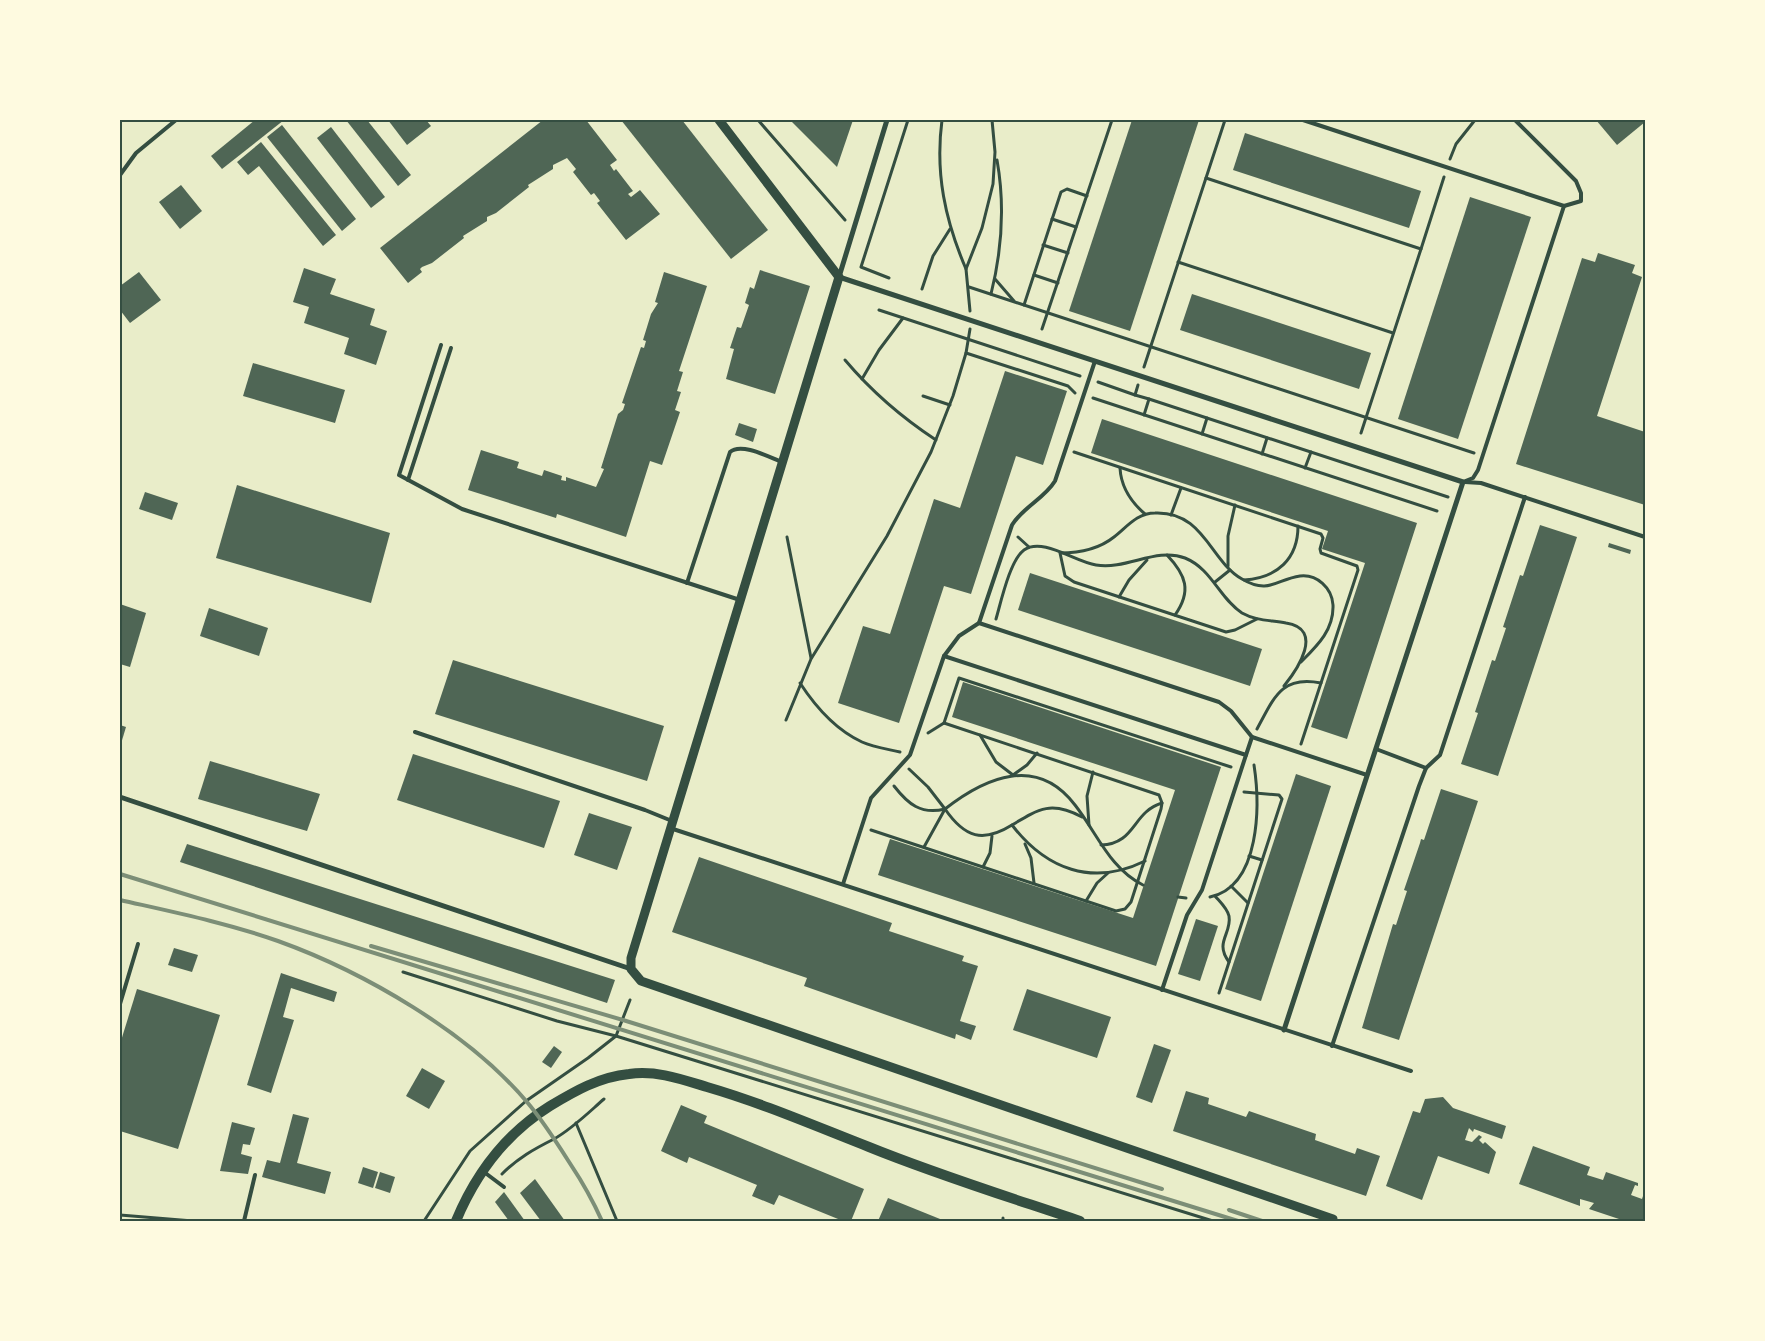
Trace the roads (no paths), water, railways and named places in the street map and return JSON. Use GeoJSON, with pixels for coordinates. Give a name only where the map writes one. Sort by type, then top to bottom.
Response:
{"type":"FeatureCollection","features":[{"type":"Feature","properties":{"kind":"main road"},"geometry":{"type":"LineString","coordinates":[[456,1221],[482,1170],[508,1138],[537,1114],[574,1092],[597,1080],[630,1073],[672,1076],[766,1106],[920,1167],[1080,1221]]}},
{"type":"Feature","properties":{"kind":"street"},"geometry":{"type":"LineString","coordinates":[[719,120],[839,277],[1463,482],[1284,1030]]}},
{"type":"Feature","properties":{"kind":"street"},"geometry":{"type":"LineString","coordinates":[[631,969],[630,958],[887,120]]}},
{"type":"Feature","properties":{"kind":"street"},"geometry":{"type":"LineString","coordinates":[[120,797],[631,969],[641,981],[1335,1220]]}},
{"type":"Feature","properties":{"kind":"lane"},"geometry":{"type":"LineString","coordinates":[[120,175],[136,153],[176,120]]}},
{"type":"Feature","properties":{"kind":"lane"},"geometry":{"type":"LineString","coordinates":[[1303,120],[1564,206],[1580,201],[1581,193],[1576,181],[1515,120]]}},
{"type":"Feature","properties":{"kind":"lane"},"geometry":{"type":"LineString","coordinates":[[1463,482],[1475,475],[1482,456],[1564,206]]}},
{"type":"Feature","properties":{"kind":"lane"},"geometry":{"type":"LineString","coordinates":[[441,345],[399,475],[462,508],[740,600]]}},
{"type":"Feature","properties":{"kind":"lane"},"geometry":{"type":"LineString","coordinates":[[408,480],[451,348]]}},
{"type":"Feature","properties":{"kind":"lane"},"geometry":{"type":"LineString","coordinates":[[842,884],[872,795],[910,755],[944,656],[959,636],[979,623],[1012,525],[1020,515],[1050,490],[1057,476],[1095,361]]}},
{"type":"Feature","properties":{"kind":"lane"},"geometry":{"type":"LineString","coordinates":[[687,582],[730,452],[741,449],[783,462]]}},
{"type":"Feature","properties":{"kind":"lane"},"geometry":{"type":"LineString","coordinates":[[1463,482],[1482,483],[1645,536]]}},
{"type":"Feature","properties":{"kind":"lane"},"geometry":{"type":"LineString","coordinates":[[1332,1046],[1426,768],[1440,755],[1525,497]]}},
{"type":"Feature","properties":{"kind":"lane"},"geometry":{"type":"LineString","coordinates":[[979,623],[1219,702],[1231,711],[1252,737],[1367,775]]}},
{"type":"Feature","properties":{"kind":"lane"},"geometry":{"type":"LineString","coordinates":[[944,656],[1246,755]]}},
{"type":"Feature","properties":{"kind":"lane"},"geometry":{"type":"LineString","coordinates":[[415,732],[645,810],[671,825],[842,884],[1411,1072]]}},
{"type":"Feature","properties":{"kind":"lane"},"geometry":{"type":"LineString","coordinates":[[1162,990],[1187,915],[1202,890],[1252,737]]}},
{"type":"Feature","properties":{"kind":"lane"},"geometry":{"type":"LineString","coordinates":[[1376,749],[1426,768]]}},
{"type":"Feature","properties":{"kind":"lane"},"geometry":{"type":"LineString","coordinates":[[120,1004],[138,944]]}},
{"type":"Feature","properties":{"kind":"lane"},"geometry":{"type":"LineString","coordinates":[[482,1170],[504,1187]]}},
{"type":"Feature","properties":{"kind":"lane"},"geometry":{"type":"LineString","coordinates":[[244,1221],[255,1175]]}},
{"type":"Feature","properties":{"kind":"railway"},"geometry":{"type":"LineString","coordinates":[[120,874],[1238,1221]]}},
{"type":"Feature","properties":{"kind":"railway"},"geometry":{"type":"LineString","coordinates":[[120,900],[220,923],[278,941],[345,969],[413,1007],[445,1028],[503,1076],[527,1102],[545,1125],[575,1172],[602,1221]]}},
{"type":"Feature","properties":{"kind":"railway"},"geometry":{"type":"LineString","coordinates":[[371,946],[623,1020],[1162,1189]]}},
{"type":"Feature","properties":{"kind":"railway"},"geometry":{"type":"LineString","coordinates":[[1229,1210],[1262,1221]]}}]}
